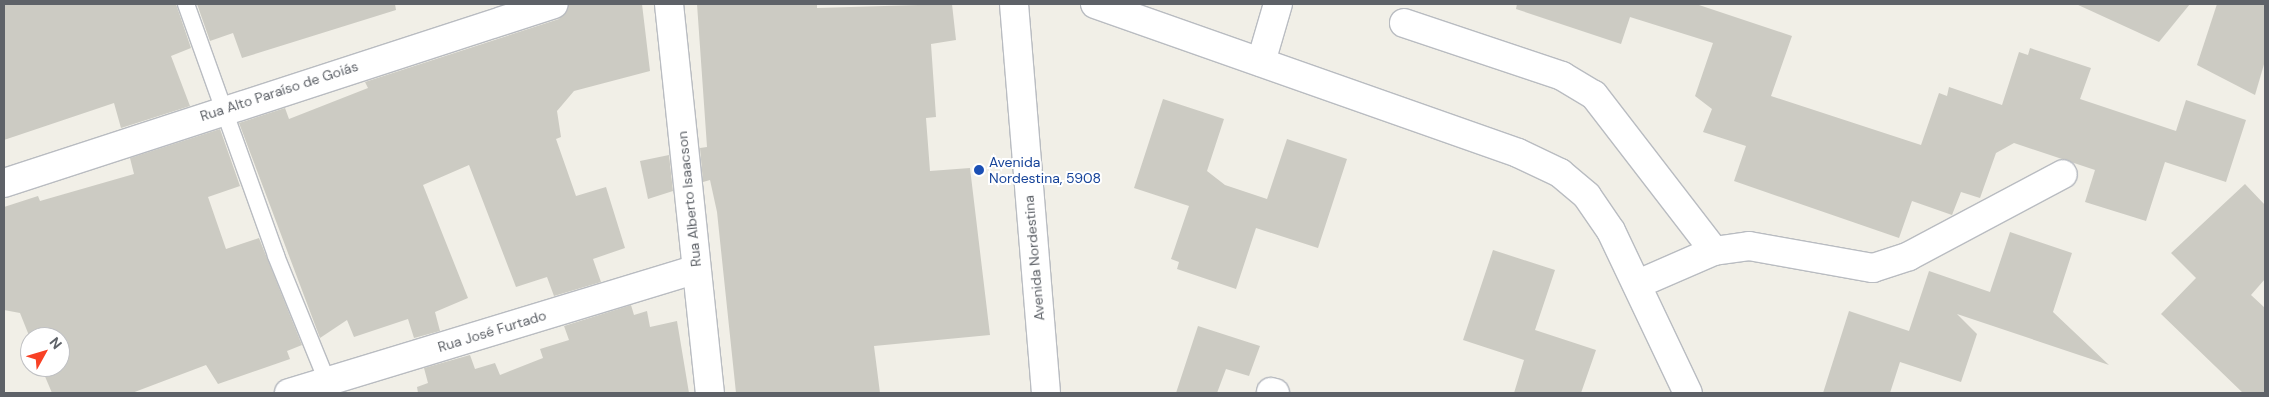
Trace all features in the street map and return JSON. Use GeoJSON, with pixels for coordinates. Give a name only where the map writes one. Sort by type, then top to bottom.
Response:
{"type":"FeatureCollection","features":[{"type":"Feature","properties":{"kind":"street","name":"Rua Alto Paraíso de Goiás"},"geometry":{"type":"LineString","coordinates":[[4,183],[223,109],[554,4]]}},
{"type":"Feature","properties":{"kind":"street","name":"Rua Alberto Isaacson"},"geometry":{"type":"LineString","coordinates":[[670,4],[710,393]]}},
{"type":"Feature","properties":{"kind":"street","name":"Avenida Nordestina"},"geometry":{"type":"LineString","coordinates":[[1014,4],[1046,393]]}},
{"type":"Feature","properties":{"kind":"street"},"geometry":{"type":"LineString","coordinates":[[1095,4],[1518,153],[1560,173],[1587,196],[1638,284],[1688,393]]}},
{"type":"Feature","properties":{"kind":"street"},"geometry":{"type":"LineString","coordinates":[[1261,62],[1278,4]]}},
{"type":"Feature","properties":{"kind":"street"},"geometry":{"type":"LineString","coordinates":[[1404,23],[1562,76],[1594,95],[1714,251]]}},
{"type":"Feature","properties":{"kind":"street"},"geometry":{"type":"LineString","coordinates":[[1638,284],[1714,251],[1749,246],[1873,268],[1909,256],[2063,174]]}},
{"type":"Feature","properties":{"kind":"street","name":"Rua José Furtado"},"geometry":{"type":"LineString","coordinates":[[289,393],[696,269]]}},
{"type":"Feature","properties":{"kind":"lane"},"geometry":{"type":"LineString","coordinates":[[186,4],[223,109],[326,382]]}},
{"type":"Feature","properties":{"kind":"building"},"geometry":{"type":"Polygon","coordinates":[[[4,4],[176,4],[191,48],[171,56],[190,106],[121,128],[114,103],[4,140],[4,4]]]}},
{"type":"Feature","properties":{"kind":"building"},"geometry":{"type":"Polygon","coordinates":[[[197,4],[395,4],[396,10],[242,58],[233,33],[210,41],[197,4]]]}},
{"type":"Feature","properties":{"kind":"building"},"geometry":{"type":"Polygon","coordinates":[[[569,4],[642,4],[650,71],[574,91],[557,111],[561,137],[556,139],[576,196],[606,187],[625,248],[593,259],[601,282],[554,296],[547,277],[516,287],[469,165],[423,185],[468,298],[435,312],[440,331],[414,338],[408,319],[354,337],[347,320],[320,338],[239,123],[285,108],[289,119],[368,88],[365,82],[559,19],[569,4]]]}},
{"type":"Feature","properties":{"kind":"building"},"geometry":{"type":"Polygon","coordinates":[[[697,4],[817,4],[817,8],[952,4],[956,40],[931,44],[936,117],[926,118],[930,171],[970,168],[990,335],[874,346],[880,393],[736,393],[717,212],[710,180],[703,182],[700,148],[707,147],[697,4]]]}},
{"type":"Feature","properties":{"kind":"building"},"geometry":{"type":"Polygon","coordinates":[[[1517,4],[1696,4],[1792,36],[1771,96],[1921,145],[1939,93],[1947,96],[1949,87],[2002,105],[2019,52],[2028,55],[2030,48],[2091,68],[2080,99],[2176,131],[2186,100],[2246,120],[2226,182],[2165,162],[2146,221],[2085,202],[2095,170],[2014,143],[1996,153],[1980,198],[1961,192],[1952,215],[1912,201],[1899,238],[1734,181],[1746,146],[1703,132],[1712,109],[1695,96],[1713,43],[1630,17],[1621,44],[1516,9],[1517,4]]]}},
{"type":"Feature","properties":{"kind":"building"},"geometry":{"type":"Polygon","coordinates":[[[2076,4],[2190,4],[2159,42],[2076,4]]]}},
{"type":"Feature","properties":{"kind":"building"},"geometry":{"type":"Polygon","coordinates":[[[2217,4],[2265,4],[2265,61],[2255,95],[2197,65],[2217,4]]]}},
{"type":"Feature","properties":{"kind":"building"},"geometry":{"type":"Polygon","coordinates":[[[1163,99],[1224,119],[1207,171],[1225,185],[1267,199],[1287,139],[1347,159],[1318,248],[1256,228],[1236,289],[1177,269],[1179,262],[1171,259],[1189,206],[1134,188],[1163,99]]]}},
{"type":"Feature","properties":{"kind":"building"},"geometry":{"type":"Polygon","coordinates":[[[220,129],[240,186],[208,197],[226,249],[259,238],[302,345],[287,351],[290,359],[218,384],[206,365],[132,393],[52,393],[45,377],[70,377],[70,327],[26,327],[20,313],[4,310],[4,207],[38,196],[40,201],[134,174],[130,158],[220,129]]]}},
{"type":"Feature","properties":{"kind":"building"},"geometry":{"type":"Polygon","coordinates":[[[669,155],[673,191],[648,199],[640,161],[669,155]]]}},
{"type":"Feature","properties":{"kind":"building"},"geometry":{"type":"Polygon","coordinates":[[[2245,184],[2265,205],[2265,279],[2251,295],[2265,308],[2265,393],[2243,393],[2161,314],[2196,278],[2171,253],[2245,184]]]}},
{"type":"Feature","properties":{"kind":"building"},"geometry":{"type":"Polygon","coordinates":[[[2010,232],[2072,253],[2053,312],[2109,365],[1957,314],[1977,334],[1961,382],[1900,362],[1890,393],[1823,393],[1849,311],[1909,331],[1929,271],[1990,292],[2010,232]]]}},
{"type":"Feature","properties":{"kind":"building"},"geometry":{"type":"Polygon","coordinates":[[[1493,250],[1555,270],[1535,330],[1596,350],[1581,393],[1514,393],[1524,360],[1463,340],[1493,250]]]}},
{"type":"Feature","properties":{"kind":"building"},"geometry":{"type":"Polygon","coordinates":[[[631,305],[634,315],[647,311],[650,327],[677,321],[689,393],[418,393],[417,387],[428,383],[424,368],[470,355],[475,369],[495,363],[500,375],[543,358],[540,349],[569,340],[564,326],[631,305]]]}},
{"type":"Feature","properties":{"kind":"building"},"geometry":{"type":"Polygon","coordinates":[[[1198,326],[1260,346],[1249,376],[1226,369],[1217,393],[1176,393],[1198,326]]]}},
{"type":"Feature","properties":{"kind":"place","name":"Avenida Nordestina, 5908"},"geometry":{"type":"Point","coordinates":[979,170]}}]}
